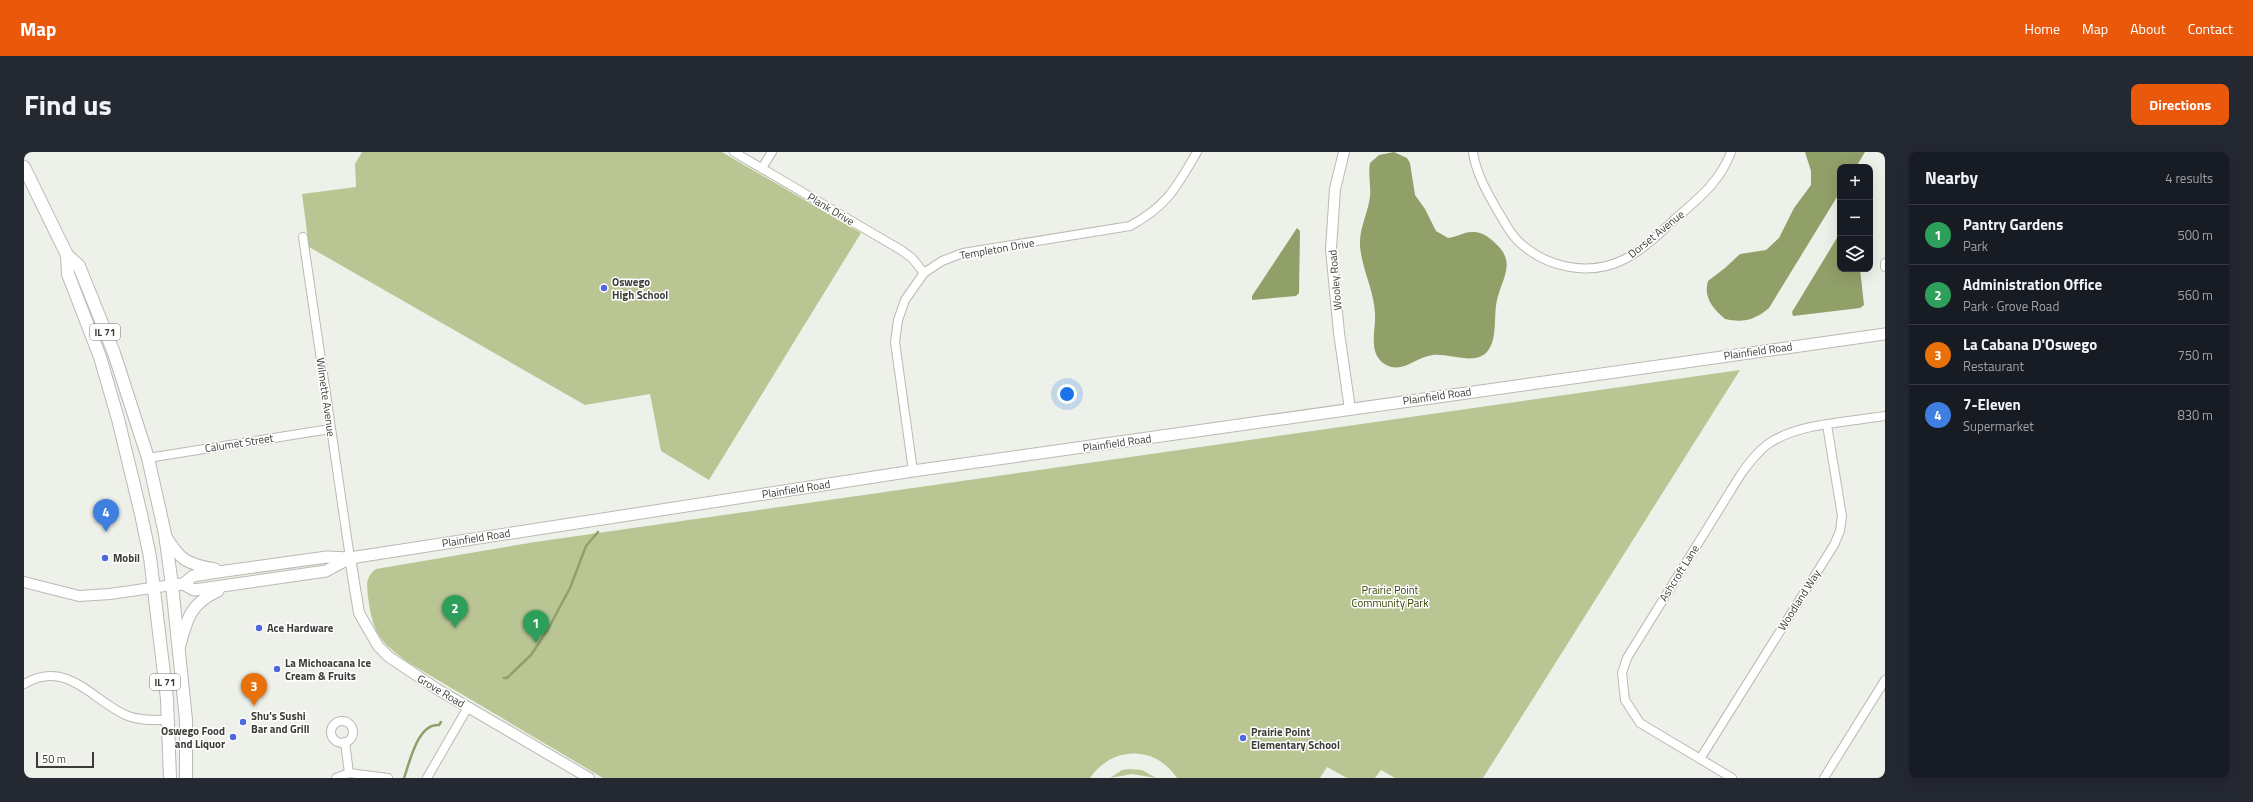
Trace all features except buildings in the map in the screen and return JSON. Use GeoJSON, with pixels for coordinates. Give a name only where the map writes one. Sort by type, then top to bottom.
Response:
{"type":"FeatureCollection","features":[{"type":"Feature","properties":{"kind":"main road","name":"IL 71"},"geometry":{"type":"LineString","coordinates":[[24,167],[67,255],[79,266],[114,353],[148,458],[178,585],[179,650],[186,720],[186,778]]}},
{"type":"Feature","properties":{"kind":"main road","name":"IL 71"},"geometry":{"type":"LineString","coordinates":[[67,255],[68,274],[100,357],[130,463],[148,550],[168,720],[170,778]]}},
{"type":"Feature","properties":{"kind":"main road","name":"Plainfield Road"},"geometry":{"type":"LineString","coordinates":[[178,585],[193,576],[228,570],[326,557],[350,558],[913,471],[1885,334]]}},
{"type":"Feature","properties":{"kind":"main road"},"geometry":{"type":"LineString","coordinates":[[165,534],[183,560],[198,566],[228,570]]}},
{"type":"Feature","properties":{"kind":"main road","name":"Plainfield Road"},"geometry":{"type":"LineString","coordinates":[[178,585],[194,590],[326,571],[350,558]]}},
{"type":"Feature","properties":{"kind":"main road"},"geometry":{"type":"LineString","coordinates":[[179,650],[187,620],[193,608],[206,596],[230,586]]}},
{"type":"Feature","properties":{"kind":"street","name":"Plank Drive"},"geometry":{"type":"LineString","coordinates":[[734,152],[901,250],[912,258],[924,273]]}},
{"type":"Feature","properties":{"kind":"street"},"geometry":{"type":"LineString","coordinates":[[762,168],[772,152]]}},
{"type":"Feature","properties":{"kind":"street","name":"Templeton Drive"},"geometry":{"type":"LineString","coordinates":[[913,471],[895,342],[898,320],[905,300],[924,273],[942,261],[963,253],[1130,226],[1149,216],[1164,204],[1175,189],[1197,152]]}},
{"type":"Feature","properties":{"kind":"street","name":"Wooley Road"},"geometry":{"type":"LineString","coordinates":[[1344,152],[1335,189],[1331,249],[1350,409]]}},
{"type":"Feature","properties":{"kind":"street","name":"Dorset Avenue"},"geometry":{"type":"LineString","coordinates":[[1473,152],[1478,172],[1490,197],[1517,240],[1528,249],[1552,262],[1564,266],[1594,268],[1625,259],[1667,226],[1707,192],[1720,174],[1731,152]]}},
{"type":"Feature","properties":{"kind":"street","name":"Wilmette Avenue"},"geometry":{"type":"LineString","coordinates":[[303,237],[350,558]]}},
{"type":"Feature","properties":{"kind":"street","name":"Ashcroft Lane"},"geometry":{"type":"LineString","coordinates":[[1732,778],[1640,723],[1625,700],[1622,673],[1627,658],[1741,474],[1753,458],[1768,444],[1785,434],[1827,425],[1885,416]]}},
{"type":"Feature","properties":{"kind":"street","name":"Woodland Way"},"geometry":{"type":"LineString","coordinates":[[1700,759],[1834,545],[1840,531],[1842,516],[1827,425]]}},
{"type":"Feature","properties":{"kind":"street","name":"Calumet Street"},"geometry":{"type":"LineString","coordinates":[[148,458],[330,429]]}},
{"type":"Feature","properties":{"kind":"street","name":"Grove Road"},"geometry":{"type":"LineString","coordinates":[[350,558],[359,613],[378,646],[400,666],[589,778]]}},
{"type":"Feature","properties":{"kind":"street"},"geometry":{"type":"LineString","coordinates":[[24,582],[79,596],[110,594],[153,587],[178,585]]}},
{"type":"Feature","properties":{"kind":"street"},"geometry":{"type":"LineString","coordinates":[[24,684],[31,680],[48,677],[69,679],[83,686],[128,716],[141,720],[168,720]]}},
{"type":"Feature","properties":{"kind":"street"},"geometry":{"type":"LineString","coordinates":[[1824,778],[1885,680]]}},
{"type":"Feature","properties":{"kind":"street"},"geometry":{"type":"LineString","coordinates":[[427,778],[468,707]]}},
{"type":"Feature","properties":{"kind":"street"},"geometry":{"type":"LineString","coordinates":[[344,742],[349,773]]}},
{"type":"Feature","properties":{"kind":"street"},"geometry":{"type":"LineString","coordinates":[[336,778],[349,773],[388,778]]}},
{"type":"Feature","properties":{"kind":"green space","name":"Oswego High School"},"geometry":{"type":"Polygon","coordinates":[[[362,152],[722,152],[861,233],[709,480],[661,451],[650,394],[585,405],[309,247],[302,194],[356,187],[355,164],[362,152]]]}},
{"type":"Feature","properties":{"kind":"green space","name":"Prairie Point Community Park"},"geometry":{"type":"Polygon","coordinates":[[[1740,370],[1483,778],[1395,778],[1381,770],[1375,778],[1347,778],[1327,767],[1320,778],[1177,778],[1168,767],[1157,760],[1146,755],[1134,754],[1121,755],[1110,760],[1099,767],[1090,778],[603,778],[409,663],[391,649],[379,636],[372,620],[370,610],[367,585],[368,578],[376,569],[535,542],[1740,370]]]}},
{"type":"Feature","properties":{"kind":"green space"},"geometry":{"type":"Polygon","coordinates":[[[1122,770],[1142,770],[1156,778],[1132,774],[1110,778],[1122,770]]]}},
{"type":"Feature","properties":{"kind":"shaded area"},"geometry":{"type":"Polygon","coordinates":[[[1394,152],[1407,158],[1410,163],[1415,195],[1425,209],[1436,231],[1448,238],[1471,232],[1483,234],[1495,243],[1506,258],[1506,273],[1496,306],[1492,343],[1486,353],[1481,356],[1468,358],[1433,355],[1426,356],[1408,365],[1396,368],[1383,363],[1378,358],[1374,346],[1375,314],[1373,297],[1361,255],[1360,239],[1370,196],[1370,163],[1379,155],[1394,152]]]}},
{"type":"Feature","properties":{"kind":"shaded area"},"geometry":{"type":"Polygon","coordinates":[[[1805,152],[1865,152],[1858,164],[1837,164],[1837,197],[1769,308],[1754,318],[1748,320],[1738,321],[1725,319],[1710,302],[1707,292],[1708,281],[1740,254],[1766,250],[1779,238],[1794,208],[1811,185],[1811,171],[1805,152]]]}},
{"type":"Feature","properties":{"kind":"shaded area"},"geometry":{"type":"Polygon","coordinates":[[[1297,228],[1300,231],[1299,293],[1296,296],[1252,300],[1252,296],[1297,228]]]}},
{"type":"Feature","properties":{"kind":"shaded area"},"geometry":{"type":"Polygon","coordinates":[[[1837,238],[1837,272],[1860,272],[1864,305],[1860,308],[1793,316],[1792,312],[1837,238]]]}},
{"type":"Feature","properties":{"kind":"waterway"},"geometry":{"type":"LineString","coordinates":[[504,678],[507,678],[531,655],[547,631],[570,588],[586,546],[598,532]]}},
{"type":"Feature","properties":{"kind":"waterway"},"geometry":{"type":"LineString","coordinates":[[404,778],[412,753],[420,736],[426,730],[432,726],[439,725],[441,722]]}},
{"type":"Feature","properties":{"kind":"place","name":"Oswego High School"},"geometry":{"type":"Point","coordinates":[604,288]}},
{"type":"Feature","properties":{"kind":"place","name":"7-Eleven"},"geometry":{"type":"Point","coordinates":[106,532]}},
{"type":"Feature","properties":{"kind":"place","name":"Mobil"},"geometry":{"type":"Point","coordinates":[105,558]}},
{"type":"Feature","properties":{"kind":"place","name":"Ace Hardware"},"geometry":{"type":"Point","coordinates":[259,628]}},
{"type":"Feature","properties":{"kind":"place","name":"Administration Office"},"geometry":{"type":"Point","coordinates":[455,628]}},
{"type":"Feature","properties":{"kind":"place","name":"Pantry Gardens"},"geometry":{"type":"Point","coordinates":[536,643]}},
{"type":"Feature","properties":{"kind":"place","name":"La Michoacana Ice Cream & Fruits"},"geometry":{"type":"Point","coordinates":[277,669]}},
{"type":"Feature","properties":{"kind":"place","name":"La Cabana D'Oswego"},"geometry":{"type":"Point","coordinates":[254,706]}},
{"type":"Feature","properties":{"kind":"place","name":"Shu's Sushi Bar and Grill"},"geometry":{"type":"Point","coordinates":[243,722]}},
{"type":"Feature","properties":{"kind":"place","name":"Oswego Food and Liquor"},"geometry":{"type":"Point","coordinates":[233,737]}},
{"type":"Feature","properties":{"kind":"place","name":"Prairie Point Elementary School"},"geometry":{"type":"Point","coordinates":[1243,738]}}]}
